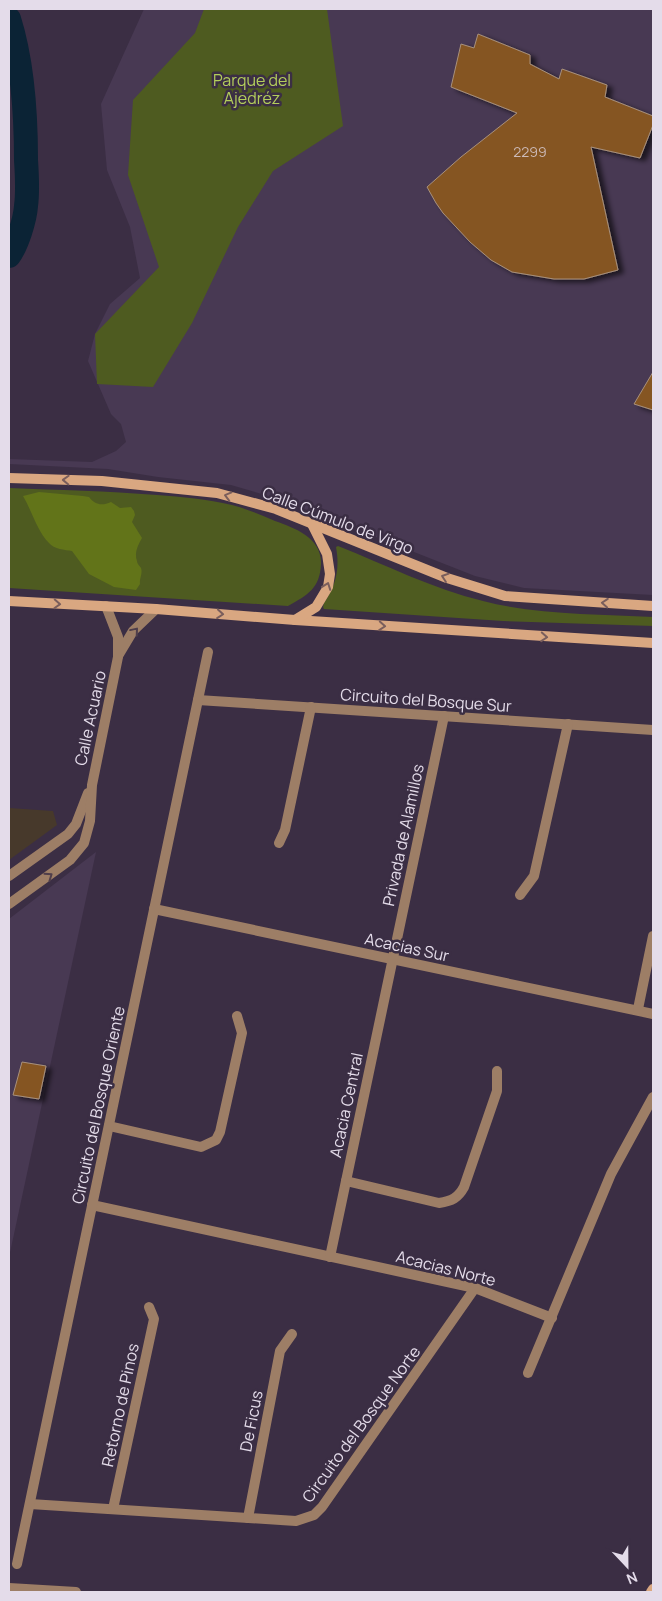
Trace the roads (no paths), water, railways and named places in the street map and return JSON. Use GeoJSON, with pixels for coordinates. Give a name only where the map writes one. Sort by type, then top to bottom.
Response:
{"type":"FeatureCollection","features":[{"type":"Feature","properties":{"kind":"main road","name":"Calle Cúmulo de Virgo"},"geometry":{"type":"LineString","coordinates":[[9,478],[102,481],[217,493],[276,509],[447,578],[505,596],[653,606]]}},
{"type":"Feature","properties":{"kind":"main road"},"geometry":{"type":"LineString","coordinates":[[295,620],[316,607],[328,587],[330,574],[327,554],[312,524]]}},
{"type":"Feature","properties":{"kind":"main road"},"geometry":{"type":"LineString","coordinates":[[9,601],[156,609],[600,641],[653,643]]}},
{"type":"Feature","properties":{"kind":"main road"},"geometry":{"type":"LineString","coordinates":[[600,641],[653,639]]}},
{"type":"Feature","properties":{"kind":"street","name":"Calle Acuario"},"geometry":{"type":"LineString","coordinates":[[9,904],[70,860],[81,848],[88,834],[92,785],[118,657],[118,637],[106,606]]}},
{"type":"Feature","properties":{"kind":"street","name":"Calle Acuario"},"geometry":{"type":"LineString","coordinates":[[118,657],[133,631],[156,609]]}},
{"type":"Feature","properties":{"kind":"street","name":"Circuito del Bosque Oriente"},"geometry":{"type":"LineString","coordinates":[[17,1564],[208,652]]}},
{"type":"Feature","properties":{"kind":"street","name":"Circuito del Bosque Sur"},"geometry":{"type":"LineString","coordinates":[[198,700],[653,730]]}},
{"type":"Feature","properties":{"kind":"street"},"geometry":{"type":"LineString","coordinates":[[279,843],[285,830],[310,707]]}},
{"type":"Feature","properties":{"kind":"street","name":"Privada de Alamillos"},"geometry":{"type":"LineString","coordinates":[[392,959],[444,716]]}},
{"type":"Feature","properties":{"kind":"street"},"geometry":{"type":"LineString","coordinates":[[520,895],[534,876],[568,724]]}},
{"type":"Feature","properties":{"kind":"street","name":"Calle Acuario"},"geometry":{"type":"LineString","coordinates":[[9,876],[68,834],[76,824],[92,785]]}},
{"type":"Feature","properties":{"kind":"street","name":"Acacias Sur"},"geometry":{"type":"LineString","coordinates":[[154,909],[653,1014]]}},
{"type":"Feature","properties":{"kind":"street"},"geometry":{"type":"LineString","coordinates":[[638,1010],[653,936]]}},
{"type":"Feature","properties":{"kind":"street","name":"Acacia Central"},"geometry":{"type":"LineString","coordinates":[[330,1257],[392,959]]}},
{"type":"Feature","properties":{"kind":"street"},"geometry":{"type":"LineString","coordinates":[[109,1126],[201,1147],[216,1140],[220,1132],[242,1033],[237,1016]]}},
{"type":"Feature","properties":{"kind":"street"},"geometry":{"type":"LineString","coordinates":[[346,1181],[439,1203],[450,1202],[459,1196],[464,1187],[497,1092],[497,1071]]}},
{"type":"Feature","properties":{"kind":"street"},"geometry":{"type":"LineString","coordinates":[[528,1373],[610,1174],[653,1097]]}},
{"type":"Feature","properties":{"kind":"street"},"geometry":{"type":"LineString","coordinates":[[638,1123],[653,1115]]}},
{"type":"Feature","properties":{"kind":"street","name":"Acacias Norte"},"geometry":{"type":"LineString","coordinates":[[92,1205],[475,1288],[552,1318]]}},
{"type":"Feature","properties":{"kind":"street","name":"Circuito del Bosque Norte"},"geometry":{"type":"LineString","coordinates":[[30,1504],[296,1521],[314,1515],[322,1507],[475,1288]]}},
{"type":"Feature","properties":{"kind":"street","name":"Retorno de Pinos"},"geometry":{"type":"LineString","coordinates":[[113,1509],[154,1319],[149,1307]]}},
{"type":"Feature","properties":{"kind":"street","name":"De Ficus"},"geometry":{"type":"LineString","coordinates":[[248,1518],[280,1351],[292,1334]]}},
{"type":"Feature","properties":{"kind":"street"},"geometry":{"type":"LineString","coordinates":[[9,1588],[76,1592]]}},
{"type":"Feature","properties":{"kind":"waterway"},"geometry":{"type":"LineString","coordinates":[[9,19],[17,52],[22,88],[27,189],[27,200],[22,225],[15,246],[9,256]]}},
{"type":"Feature","properties":{"kind":"park label","name":"Parque del Ajedréz"},"geometry":{"type":"Point","coordinates":[252,89]}}]}
